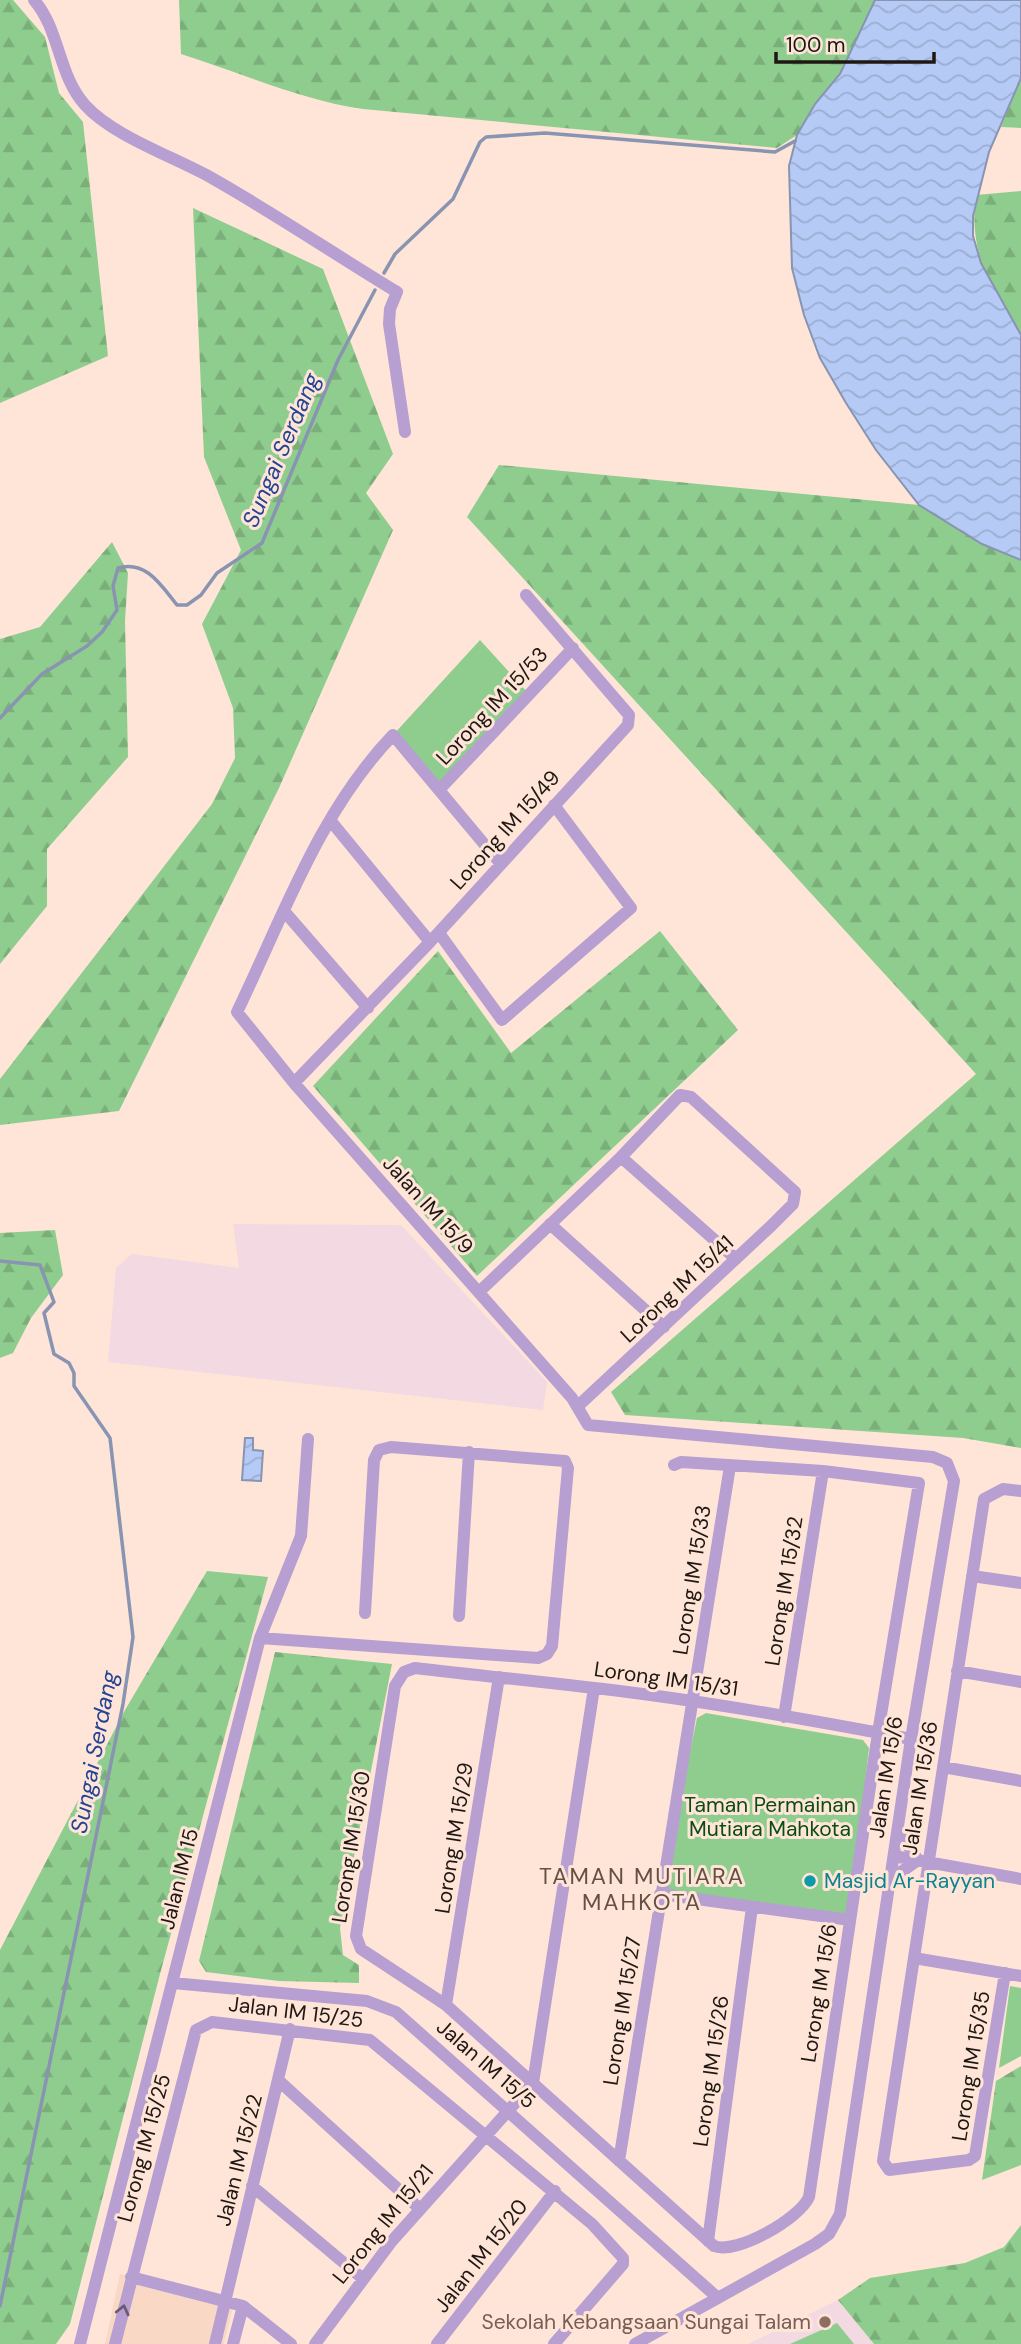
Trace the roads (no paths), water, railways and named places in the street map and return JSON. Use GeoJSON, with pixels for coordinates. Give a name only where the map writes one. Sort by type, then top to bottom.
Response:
{"type":"FeatureCollection","features":[{"type":"Feature","properties":{"kind":"street"},"geometry":{"type":"LineString","coordinates":[[34,0],[45,13],[74,90],[99,117],[210,178],[397,292],[390,309],[390,324],[405,432]]}},
{"type":"Feature","properties":{"kind":"street","name":"Lorong IM 15/49"},"geometry":{"type":"LineString","coordinates":[[294,1083],[435,938],[630,720],[605,684],[526,595]]}},
{"type":"Feature","properties":{"kind":"street","name":"Lorong IM 15/53"},"geometry":{"type":"LineString","coordinates":[[439,790],[573,648]]}},
{"type":"Feature","properties":{"kind":"street"},"geometry":{"type":"LineString","coordinates":[[368,1007],[284,911],[330,820],[356,776],[393,735],[500,863]]}},
{"type":"Feature","properties":{"kind":"street"},"geometry":{"type":"LineString","coordinates":[[330,820],[435,938],[502,1020],[631,908],[554,805]]}},
{"type":"Feature","properties":{"kind":"street","name":"Jalan IM 15/9"},"geometry":{"type":"LineString","coordinates":[[284,911],[237,1012],[294,1083],[578,1406],[588,1425]]}},
{"type":"Feature","properties":{"kind":"street","name":"Lorong IM 15/41"},"geometry":{"type":"LineString","coordinates":[[578,1406],[793,1204],[796,1195],[685,1094],[680,1095],[621,1157]]}},
{"type":"Feature","properties":{"kind":"street"},"geometry":{"type":"LineString","coordinates":[[479,1292],[621,1157],[736,1259]]}},
{"type":"Feature","properties":{"kind":"street"},"geometry":{"type":"LineString","coordinates":[[550,1224],[664,1326]]}},
{"type":"Feature","properties":{"kind":"street","name":"Jalan IM 15/6"},"geometry":{"type":"LineString","coordinates":[[588,1425],[933,1457],[947,1463],[953,1474],[954,1488],[911,1739],[840,2214],[830,2234],[815,2244],[635,2344]]}},
{"type":"Feature","properties":{"kind":"street","name":"Jalan IM 15"},"geometry":{"type":"LineString","coordinates":[[78,2344],[84,2330],[260,1639],[301,1536],[308,1439]]}},
{"type":"Feature","properties":{"kind":"street"},"geometry":{"type":"LineString","coordinates":[[260,1639],[538,1658],[547,1654],[552,1646],[568,1468],[565,1461],[391,1447],[375,1455],[365,1613]]}},
{"type":"Feature","properties":{"kind":"street"},"geometry":{"type":"LineString","coordinates":[[459,1616],[469,1452]]}},
{"type":"Feature","properties":{"kind":"street"},"geometry":{"type":"LineString","coordinates":[[674,1465],[681,1462],[823,1471]]}},
{"type":"Feature","properties":{"kind":"street","name":"Lorong IM 15/33"},"geometry":{"type":"LineString","coordinates":[[692,1701],[730,1466]]}},
{"type":"Feature","properties":{"kind":"street","name":"Lorong IM 15/6"},"geometry":{"type":"LineString","coordinates":[[722,2249],[752,2239],[797,2215],[809,2197],[878,1733],[919,1483],[823,1471]]}},
{"type":"Feature","properties":{"kind":"street","name":"Lorong IM 15/32"},"geometry":{"type":"LineString","coordinates":[[784,1717],[823,1471]]}},
{"type":"Feature","properties":{"kind":"street","name":"Jalan IM 15/36"},"geometry":{"type":"LineString","coordinates":[[885,2167],[914,1958],[923,1861],[943,1767],[984,1499],[1003,1489],[1021,1491]]}},
{"type":"Feature","properties":{"kind":"street"},"geometry":{"type":"LineString","coordinates":[[972,1576],[1021,1583]]}},
{"type":"Feature","properties":{"kind":"street","name":"Lorong IM 15/31"},"geometry":{"type":"LineString","coordinates":[[415,1668],[692,1701],[911,1739]]}},
{"type":"Feature","properties":{"kind":"street","name":"Lorong IM 15/30"},"geometry":{"type":"LineString","coordinates":[[415,1668],[404,1672],[396,1686],[357,1943],[446,2005],[708,2241],[722,2249]]}},
{"type":"Feature","properties":{"kind":"street"},"geometry":{"type":"LineString","coordinates":[[957,1671],[1021,1682]]}},
{"type":"Feature","properties":{"kind":"street","name":"Lorong IM 15/29"},"geometry":{"type":"LineString","coordinates":[[446,2005],[499,1677]]}},
{"type":"Feature","properties":{"kind":"street"},"geometry":{"type":"LineString","coordinates":[[533,2083],[594,1688]]}},
{"type":"Feature","properties":{"kind":"street","name":"Lorong IM 15/27"},"geometry":{"type":"LineString","coordinates":[[619,2161],[692,1701]]}},
{"type":"Feature","properties":{"kind":"street"},"geometry":{"type":"LineString","coordinates":[[943,1767],[1021,1780]]}},
{"type":"Feature","properties":{"kind":"street"},"geometry":{"type":"LineString","coordinates":[[898,1832],[923,1861]]}},
{"type":"Feature","properties":{"kind":"street"},"geometry":{"type":"LineString","coordinates":[[894,1856],[1021,1879]]}},
{"type":"Feature","properties":{"kind":"street"},"geometry":{"type":"LineString","coordinates":[[889,1888],[901,1872],[923,1861]]}},
{"type":"Feature","properties":{"kind":"street"},"geometry":{"type":"LineString","coordinates":[[660,1894],[850,1920]]}},
{"type":"Feature","properties":{"kind":"street","name":"Lorong IM 15/26"},"geometry":{"type":"LineString","coordinates":[[708,2241],[752,1907]]}},
{"type":"Feature","properties":{"kind":"street"},"geometry":{"type":"LineString","coordinates":[[914,1958],[1021,1976]]}},
{"type":"Feature","properties":{"kind":"street","name":"Lorong IM 15/35"},"geometry":{"type":"LineString","coordinates":[[885,2167],[927,2167],[969,2160],[975,2156],[1005,1973]]}},
{"type":"Feature","properties":{"kind":"street","name":"Jalan IM 15/5"},"geometry":{"type":"LineString","coordinates":[[173,1983],[380,2004],[396,2012],[509,2109],[718,2298]]}},
{"type":"Feature","properties":{"kind":"street","name":"Jalan IM 15/25"},"geometry":{"type":"LineString","coordinates":[[196,2030],[212,2022],[370,2040],[555,2191],[592,2224],[622,2258],[621,2269],[554,2344]]}},
{"type":"Feature","properties":{"kind":"street","name":"Jalan IM 15/22"},"geometry":{"type":"LineString","coordinates":[[215,2344],[290,2029]]}},
{"type":"Feature","properties":{"kind":"street","name":"Lorong IM 15/25"},"geometry":{"type":"LineString","coordinates":[[115,2344],[196,2030]]}},
{"type":"Feature","properties":{"kind":"street"},"geometry":{"type":"LineString","coordinates":[[278,2080],[420,2209]]}},
{"type":"Feature","properties":{"kind":"street","name":"Lorong IM 15/21"},"geometry":{"type":"LineString","coordinates":[[315,2344],[362,2278],[486,2133],[533,2083]]}},
{"type":"Feature","properties":{"kind":"street"},"geometry":{"type":"LineString","coordinates":[[252,2186],[362,2278]]}},
{"type":"Feature","properties":{"kind":"street","name":"Jalan IM 15/20"},"geometry":{"type":"LineString","coordinates":[[437,2344],[555,2191]]}},
{"type":"Feature","properties":{"kind":"street"},"geometry":{"type":"LineString","coordinates":[[131,2277],[243,2306],[291,2344]]}},
{"type":"Feature","properties":{"kind":"street"},"geometry":{"type":"LineString","coordinates":[[233,2344],[243,2306]]}},
{"type":"Feature","properties":{"kind":"water"},"geometry":{"type":"Polygon","coordinates":[[[875,0],[1021,0],[1021,78],[989,152],[973,216],[973,236],[981,263],[1021,335],[1021,560],[982,544],[919,505],[876,450],[846,403],[820,358],[804,315],[792,268],[789,166],[797,135],[815,104],[840,74],[875,0]]]}},
{"type":"Feature","properties":{"kind":"water"},"geometry":{"type":"Polygon","coordinates":[[[245,1438],[253,1438],[253,1450],[263,1451],[261,1481],[242,1480],[245,1438]]]}},
{"type":"Feature","properties":{"kind":"waterway","name":"Sungai Serdang"},"geometry":{"type":"LineString","coordinates":[[384,273],[395,254],[453,199],[480,142],[486,137],[545,133],[775,152],[795,141]]}},
{"type":"Feature","properties":{"kind":"waterway","name":"Sungai Serdang"},"geometry":{"type":"LineString","coordinates":[[0,718],[42,674],[87,646],[102,632],[117,610],[113,586],[118,568],[128,566],[145,571],[159,582],[177,605],[187,605],[201,595],[217,573],[262,543],[338,360],[375,290]]}},
{"type":"Feature","properties":{"kind":"waterway","name":"Sungai Serdang"},"geometry":{"type":"LineString","coordinates":[[0,1261],[40,1265],[54,1302],[44,1313],[54,1354],[69,1363],[74,1373],[74,1386],[110,1438],[133,1637],[123,1704],[0,2306]]}},
{"type":"Feature","properties":{"kind":"place","name":"Masjid Ar-Rayyan"},"geometry":{"type":"Point","coordinates":[810,1881]}},
{"type":"Feature","properties":{"kind":"place","name":"Sekolah Kebangsaan Sungai Talam"},"geometry":{"type":"Point","coordinates":[825,2322]}},
{"type":"Feature","properties":{"kind":"district","name":"TAMAN MUTIARA MAHKOTA"},"geometry":{"type":"Point","coordinates":[642,1889]}},
{"type":"Feature","properties":{"kind":"park label","name":"Taman Permainan Mutiara Mahkota"},"geometry":{"type":"Point","coordinates":[770,1817]}}]}
